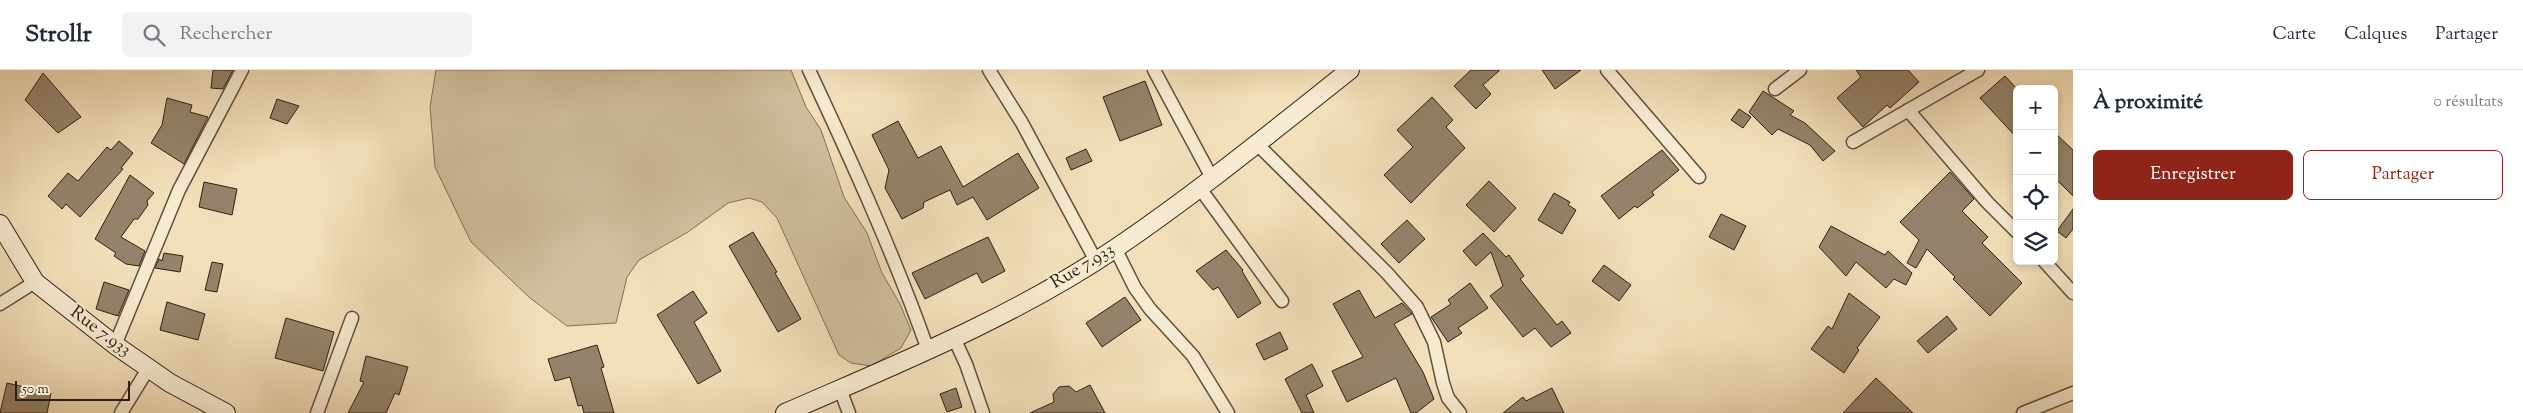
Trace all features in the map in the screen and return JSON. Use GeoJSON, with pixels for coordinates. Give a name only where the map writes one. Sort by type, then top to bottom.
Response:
{"type":"FeatureCollection","features":[{"type":"Feature","properties":{"kind":"street"},"geometry":{"type":"LineString","coordinates":[[115,345],[178,190],[242,70]]}},
{"type":"Feature","properties":{"kind":"street"},"geometry":{"type":"LineString","coordinates":[[809,70],[856,170],[895,262],[928,350]]}},
{"type":"Feature","properties":{"kind":"street"},"geometry":{"type":"LineString","coordinates":[[990,70],[1022,123],[1096,261]]}},
{"type":"Feature","properties":{"kind":"street"},"geometry":{"type":"LineString","coordinates":[[1154,70],[1205,183],[1282,302]]}},
{"type":"Feature","properties":{"kind":"street","name":"Rue 7.933"},"geometry":{"type":"LineString","coordinates":[[785,413],[954,338],[1055,285],[1096,261],[1258,144],[1350,70]]}},
{"type":"Feature","properties":{"kind":"street"},"geometry":{"type":"LineString","coordinates":[[1607,70],[1699,177]]}},
{"type":"Feature","properties":{"kind":"street"},"geometry":{"type":"LineString","coordinates":[[1775,89],[1800,70]]}},
{"type":"Feature","properties":{"kind":"street"},"geometry":{"type":"LineString","coordinates":[[1853,142],[1978,70]]}},
{"type":"Feature","properties":{"kind":"street"},"geometry":{"type":"LineString","coordinates":[[1908,110],[1987,202],[2013,228]]}},
{"type":"Feature","properties":{"kind":"street"},"geometry":{"type":"LineString","coordinates":[[1258,144],[1387,273],[1417,307],[1434,342],[1448,398],[1460,413]]}},
{"type":"Feature","properties":{"kind":"street","name":"Rue 7.933"},"geometry":{"type":"LineString","coordinates":[[0,224],[35,282],[148,369],[226,413]]}},
{"type":"Feature","properties":{"kind":"street"},"geometry":{"type":"LineString","coordinates":[[1115,248],[1135,288],[1150,309],[1193,356],[1228,413]]}},
{"type":"Feature","properties":{"kind":"street"},"geometry":{"type":"LineString","coordinates":[[2048,265],[2073,293]]}},
{"type":"Feature","properties":{"kind":"street"},"geometry":{"type":"LineString","coordinates":[[0,304],[35,282]]}},
{"type":"Feature","properties":{"kind":"street"},"geometry":{"type":"LineString","coordinates":[[317,413],[352,318]]}},
{"type":"Feature","properties":{"kind":"street"},"geometry":{"type":"LineString","coordinates":[[954,338],[966,364],[983,413]]}},
{"type":"Feature","properties":{"kind":"street"},"geometry":{"type":"LineString","coordinates":[[121,413],[148,369]]}},
{"type":"Feature","properties":{"kind":"street"},"geometry":{"type":"LineString","coordinates":[[840,389],[849,413]]}},
{"type":"Feature","properties":{"kind":"street"},"geometry":{"type":"LineString","coordinates":[[2023,413],[2073,393]]}},
{"type":"Feature","properties":{"kind":"shaded area"},"geometry":{"type":"Polygon","coordinates":[[[436,70],[791,70],[806,107],[821,130],[844,197],[867,233],[882,273],[900,304],[911,330],[901,348],[871,366],[851,363],[839,355],[777,218],[762,202],[749,198],[728,203],[688,232],[639,260],[627,277],[616,323],[567,326],[530,298],[471,242],[435,167],[430,107],[436,70]]]}},
{"type":"Feature","properties":{"kind":"building"},"geometry":{"type":"Polygon","coordinates":[[[213,70],[233,70],[223,89],[211,88],[213,70]]]}},
{"type":"Feature","properties":{"kind":"building"},"geometry":{"type":"Polygon","coordinates":[[[1471,70],[1500,70],[1483,85],[1491,94],[1476,109],[1454,86],[1471,70]]]}},
{"type":"Feature","properties":{"kind":"building"},"geometry":{"type":"Polygon","coordinates":[[[1542,70],[1581,70],[1555,89],[1542,70]]]}},
{"type":"Feature","properties":{"kind":"building"},"geometry":{"type":"Polygon","coordinates":[[[1856,70],[1908,70],[1919,82],[1890,108],[1887,105],[1863,127],[1837,98],[1861,77],[1856,70]]]}},
{"type":"Feature","properties":{"kind":"building"},"geometry":{"type":"Polygon","coordinates":[[[43,73],[81,117],[58,133],[25,100],[43,73]]]}},
{"type":"Feature","properties":{"kind":"building"},"geometry":{"type":"Polygon","coordinates":[[[2005,76],[2013,85],[2013,134],[1980,98],[2005,76]]]}},
{"type":"Feature","properties":{"kind":"building"},"geometry":{"type":"Polygon","coordinates":[[[1145,81],[1162,125],[1120,141],[1103,97],[1145,81]]]}},
{"type":"Feature","properties":{"kind":"building"},"geometry":{"type":"Polygon","coordinates":[[[1763,91],[1794,111],[1790,115],[1805,123],[1835,151],[1823,161],[1810,145],[1778,129],[1772,135],[1749,112],[1763,91]]]}},
{"type":"Feature","properties":{"kind":"building"},"geometry":{"type":"Polygon","coordinates":[[[1432,97],[1453,120],[1446,127],[1465,148],[1411,203],[1384,175],[1413,147],[1397,130],[1432,97]]]}},
{"type":"Feature","properties":{"kind":"building"},"geometry":{"type":"Polygon","coordinates":[[[167,98],[192,105],[190,112],[208,117],[184,164],[151,143],[162,125],[167,98]]]}},
{"type":"Feature","properties":{"kind":"building"},"geometry":{"type":"Polygon","coordinates":[[[277,99],[299,106],[287,124],[270,118],[277,99]]]}},
{"type":"Feature","properties":{"kind":"building"},"geometry":{"type":"Polygon","coordinates":[[[1739,109],[1751,117],[1743,128],[1731,120],[1739,109]]]}},
{"type":"Feature","properties":{"kind":"building"},"geometry":{"type":"Polygon","coordinates":[[[898,121],[918,158],[941,146],[963,187],[1018,153],[1039,188],[987,220],[973,197],[957,205],[950,190],[924,202],[923,208],[902,219],[885,188],[889,170],[872,135],[898,121]]]}},
{"type":"Feature","properties":{"kind":"building"},"geometry":{"type":"Polygon","coordinates":[[[2058,136],[2073,150],[2073,196],[2058,181],[2058,136]]]}},
{"type":"Feature","properties":{"kind":"building"},"geometry":{"type":"Polygon","coordinates":[[[119,141],[133,153],[121,168],[123,169],[80,217],[66,204],[62,209],[48,196],[68,173],[78,181],[107,147],[111,150],[119,141]]]}},
{"type":"Feature","properties":{"kind":"building"},"geometry":{"type":"Polygon","coordinates":[[[1086,149],[1092,161],[1071,170],[1066,158],[1086,149]]]}},
{"type":"Feature","properties":{"kind":"building"},"geometry":{"type":"Polygon","coordinates":[[[1662,150],[1679,170],[1652,192],[1654,195],[1637,208],[1635,206],[1619,219],[1601,196],[1662,150]]]}},
{"type":"Feature","properties":{"kind":"building"},"geometry":{"type":"Polygon","coordinates":[[[1950,172],[1974,199],[1962,211],[1988,237],[1982,243],[2022,283],[1990,316],[1953,279],[1955,277],[1927,249],[1916,268],[1907,263],[1919,240],[1900,222],[1950,172]]]}},
{"type":"Feature","properties":{"kind":"building"},"geometry":{"type":"Polygon","coordinates":[[[130,175],[154,193],[147,201],[148,205],[138,219],[134,219],[121,237],[145,251],[139,266],[126,264],[114,256],[116,253],[95,239],[130,175]]]}},
{"type":"Feature","properties":{"kind":"building"},"geometry":{"type":"Polygon","coordinates":[[[1489,181],[1516,208],[1494,232],[1466,205],[1489,181]]]}},
{"type":"Feature","properties":{"kind":"building"},"geometry":{"type":"Polygon","coordinates":[[[204,182],[237,189],[232,215],[199,207],[204,182]]]}},
{"type":"Feature","properties":{"kind":"building"},"geometry":{"type":"Polygon","coordinates":[[[1554,193],[1570,202],[1568,205],[1576,210],[1562,234],[1538,220],[1554,193]]]}},
{"type":"Feature","properties":{"kind":"building"},"geometry":{"type":"Polygon","coordinates":[[[2073,209],[2073,229],[2066,238],[2058,230],[2073,209]]]}},
{"type":"Feature","properties":{"kind":"building"},"geometry":{"type":"Polygon","coordinates":[[[1721,214],[1746,226],[1734,250],[1709,237],[1721,214]]]}},
{"type":"Feature","properties":{"kind":"building"},"geometry":{"type":"Polygon","coordinates":[[[1407,220],[1425,239],[1399,263],[1381,244],[1407,220]]]}},
{"type":"Feature","properties":{"kind":"building"},"geometry":{"type":"Polygon","coordinates":[[[1831,226],[1885,255],[1888,251],[1912,273],[1906,285],[1894,279],[1886,288],[1856,262],[1846,276],[1819,247],[1831,226]]]}},
{"type":"Feature","properties":{"kind":"building"},"geometry":{"type":"Polygon","coordinates":[[[753,232],[777,272],[775,273],[801,319],[778,332],[729,246],[753,232]]]}},
{"type":"Feature","properties":{"kind":"building"},"geometry":{"type":"Polygon","coordinates":[[[1483,233],[1506,257],[1509,255],[1524,276],[1520,279],[1557,325],[1562,321],[1571,333],[1551,347],[1535,328],[1523,337],[1490,296],[1503,286],[1491,252],[1476,266],[1463,251],[1483,233]]]}},
{"type":"Feature","properties":{"kind":"building"},"geometry":{"type":"Polygon","coordinates":[[[988,237],[1005,271],[982,283],[977,273],[925,299],[912,273],[988,237]]]}},
{"type":"Feature","properties":{"kind":"building"},"geometry":{"type":"Polygon","coordinates":[[[1226,250],[1243,270],[1261,303],[1238,318],[1218,287],[1213,290],[1196,271],[1226,250]]]}},
{"type":"Feature","properties":{"kind":"building"},"geometry":{"type":"Polygon","coordinates":[[[164,253],[183,256],[180,272],[155,268],[159,259],[162,261],[164,253]]]}},
{"type":"Feature","properties":{"kind":"building"},"geometry":{"type":"Polygon","coordinates":[[[212,262],[223,264],[217,292],[205,290],[212,262]]]}},
{"type":"Feature","properties":{"kind":"building"},"geometry":{"type":"Polygon","coordinates":[[[1604,265],[1631,285],[1619,301],[1592,281],[1604,265]]]}},
{"type":"Feature","properties":{"kind":"building"},"geometry":{"type":"Polygon","coordinates":[[[104,282],[129,290],[118,316],[96,309],[104,282]]]}},
{"type":"Feature","properties":{"kind":"building"},"geometry":{"type":"Polygon","coordinates":[[[1470,283],[1488,308],[1458,328],[1462,333],[1448,342],[1431,317],[1451,304],[1448,300],[1470,283]]]}},
{"type":"Feature","properties":{"kind":"building"},"geometry":{"type":"Polygon","coordinates":[[[1359,290],[1375,318],[1402,303],[1412,314],[1394,324],[1423,372],[1434,399],[1416,413],[1411,413],[1396,378],[1347,402],[1332,371],[1363,357],[1333,304],[1359,290]]]}},
{"type":"Feature","properties":{"kind":"building"},"geometry":{"type":"Polygon","coordinates":[[[693,291],[707,313],[694,322],[721,371],[698,384],[657,315],[693,291]]]}},
{"type":"Feature","properties":{"kind":"building"},"geometry":{"type":"Polygon","coordinates":[[[1849,293],[1880,317],[1857,348],[1859,350],[1844,373],[1811,349],[1828,326],[1832,329],[1849,293]]]}},
{"type":"Feature","properties":{"kind":"building"},"geometry":{"type":"Polygon","coordinates":[[[1125,297],[1141,320],[1102,347],[1086,323],[1125,297]]]}},
{"type":"Feature","properties":{"kind":"building"},"geometry":{"type":"Polygon","coordinates":[[[167,302],[205,314],[198,340],[160,330],[167,302]]]}},
{"type":"Feature","properties":{"kind":"building"},"geometry":{"type":"Polygon","coordinates":[[[1947,316],[1957,329],[1928,353],[1917,341],[1947,316]]]}},
{"type":"Feature","properties":{"kind":"building"},"geometry":{"type":"Polygon","coordinates":[[[286,318],[334,332],[323,371],[275,358],[286,318]]]}},
{"type":"Feature","properties":{"kind":"building"},"geometry":{"type":"Polygon","coordinates":[[[1280,332],[1288,349],[1264,360],[1256,344],[1280,332]]]}},
{"type":"Feature","properties":{"kind":"building"},"geometry":{"type":"Polygon","coordinates":[[[597,345],[604,367],[601,368],[614,413],[584,413],[582,405],[578,406],[570,377],[555,381],[548,359],[597,345]]]}},
{"type":"Feature","properties":{"kind":"building"},"geometry":{"type":"Polygon","coordinates":[[[366,356],[408,367],[399,395],[395,393],[386,413],[348,413],[364,382],[360,381],[366,356]]]}},
{"type":"Feature","properties":{"kind":"building"},"geometry":{"type":"Polygon","coordinates":[[[1312,364],[1323,386],[1306,395],[1314,413],[1302,413],[1285,379],[1312,364]]]}},
{"type":"Feature","properties":{"kind":"building"},"geometry":{"type":"Polygon","coordinates":[[[1876,378],[1913,413],[1843,413],[1876,378]]]}},
{"type":"Feature","properties":{"kind":"building"},"geometry":{"type":"Polygon","coordinates":[[[7,383],[51,393],[47,413],[0,413],[7,383]]]}},
{"type":"Feature","properties":{"kind":"building"},"geometry":{"type":"Polygon","coordinates":[[[1090,385],[1105,413],[1030,413],[1054,402],[1053,394],[1059,387],[1069,386],[1076,392],[1090,385]]]}},
{"type":"Feature","properties":{"kind":"building"},"geometry":{"type":"Polygon","coordinates":[[[956,388],[962,407],[947,412],[940,394],[956,388]]]}},
{"type":"Feature","properties":{"kind":"building"},"geometry":{"type":"Polygon","coordinates":[[[1552,388],[1564,413],[1503,413],[1523,397],[1526,401],[1552,388]]]}}]}
